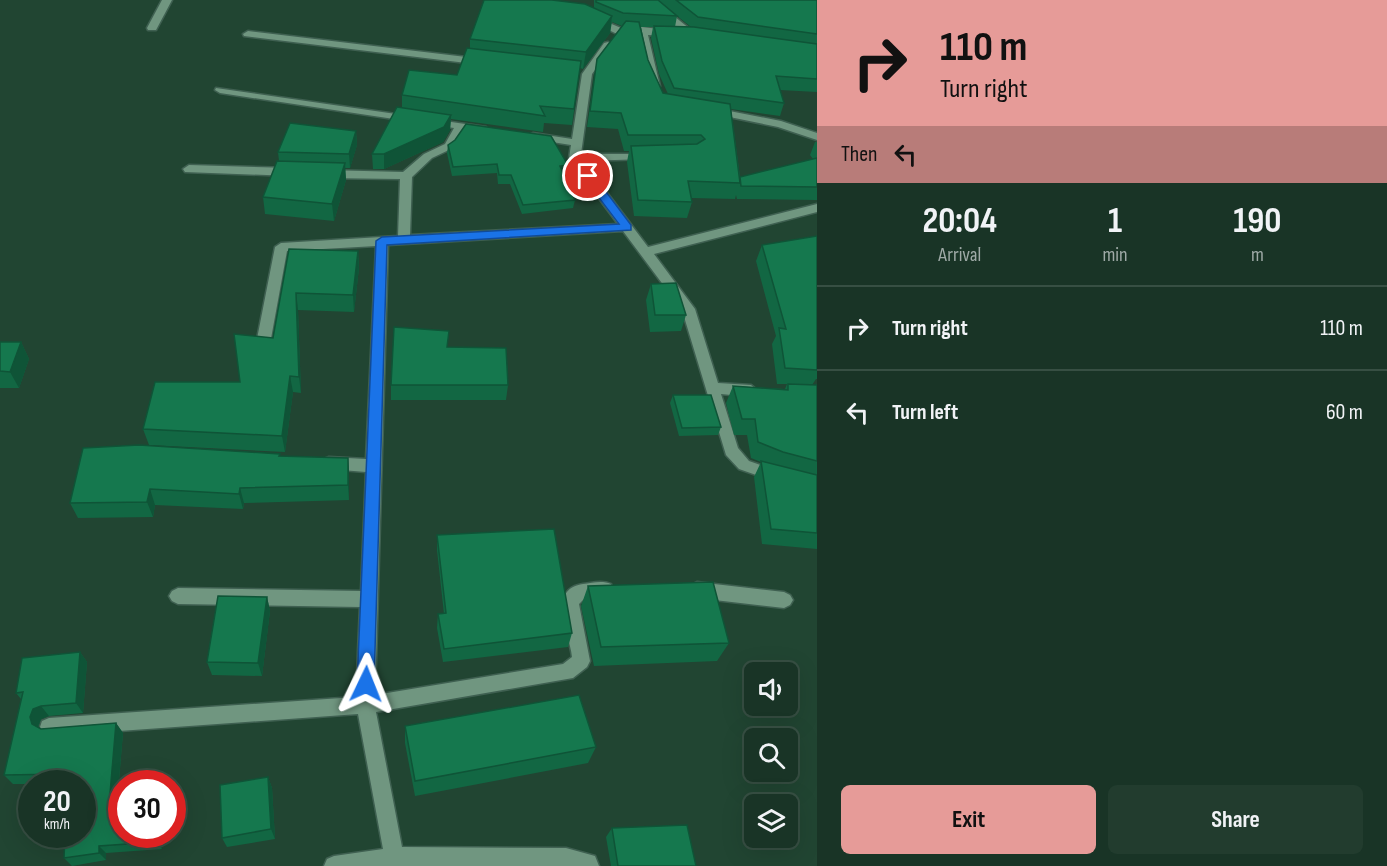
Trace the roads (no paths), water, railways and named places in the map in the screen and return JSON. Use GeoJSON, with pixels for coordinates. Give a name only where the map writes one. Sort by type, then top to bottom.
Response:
{"type":"FeatureCollection","features":[{"type":"Feature","properties":{"kind":"street"},"geometry":{"type":"LineString","coordinates":[[152,28],[167,0]]}},
{"type":"Feature","properties":{"kind":"street"},"geometry":{"type":"LineString","coordinates":[[648,0],[691,35]]}},
{"type":"Feature","properties":{"kind":"street"},"geometry":{"type":"LineString","coordinates":[[579,13],[619,31],[642,30],[703,36]]}},
{"type":"Feature","properties":{"kind":"street"},"geometry":{"type":"LineString","coordinates":[[642,30],[658,95]]}},
{"type":"Feature","properties":{"kind":"street"},"geometry":{"type":"LineString","coordinates":[[619,31],[581,73],[578,142],[575,158],[688,309],[731,451],[744,465],[791,479]]}},
{"type":"Feature","properties":{"kind":"street"},"geometry":{"type":"LineString","coordinates":[[248,34],[494,63]]}},
{"type":"Feature","properties":{"kind":"street"},"geometry":{"type":"LineString","coordinates":[[220,90],[496,131]]}},
{"type":"Feature","properties":{"kind":"street"},"geometry":{"type":"LineString","coordinates":[[703,109],[781,124],[817,137]]}},
{"type":"Feature","properties":{"kind":"street"},"geometry":{"type":"LineString","coordinates":[[189,169],[406,176],[428,156],[449,146],[461,126]]}},
{"type":"Feature","properties":{"kind":"street"},"geometry":{"type":"LineString","coordinates":[[519,134],[578,142]]}},
{"type":"Feature","properties":{"kind":"street"},"geometry":{"type":"LineString","coordinates":[[575,158],[657,156]]}},
{"type":"Feature","properties":{"kind":"street"},"geometry":{"type":"LineString","coordinates":[[404,239],[406,176]]}},
{"type":"Feature","properties":{"kind":"street"},"geometry":{"type":"LineString","coordinates":[[646,252],[729,231],[751,223],[817,208]]}},
{"type":"Feature","properties":{"kind":"street"},"geometry":{"type":"LineString","coordinates":[[263,344],[281,247],[627,227]]}},
{"type":"Feature","properties":{"kind":"street"},"geometry":{"type":"LineString","coordinates":[[382,241],[365,705],[395,861]]}},
{"type":"Feature","properties":{"kind":"street"},"geometry":{"type":"LineString","coordinates":[[712,388],[770,392]]}},
{"type":"Feature","properties":{"kind":"street"},"geometry":{"type":"LineString","coordinates":[[315,462],[374,466]]}},
{"type":"Feature","properties":{"kind":"street"},"geometry":{"type":"LineString","coordinates":[[49,727],[365,705],[567,672],[581,661],[580,642],[571,619],[570,602],[579,592],[626,588]]}},
{"type":"Feature","properties":{"kind":"street"},"geometry":{"type":"LineString","coordinates":[[674,588],[784,600]]}},
{"type":"Feature","properties":{"kind":"street"},"geometry":{"type":"LineString","coordinates":[[178,596],[369,599]]}},
{"type":"Feature","properties":{"kind":"street"},"geometry":{"type":"LineString","coordinates":[[334,866],[395,861],[566,858],[588,863],[589,866]]}}]}
